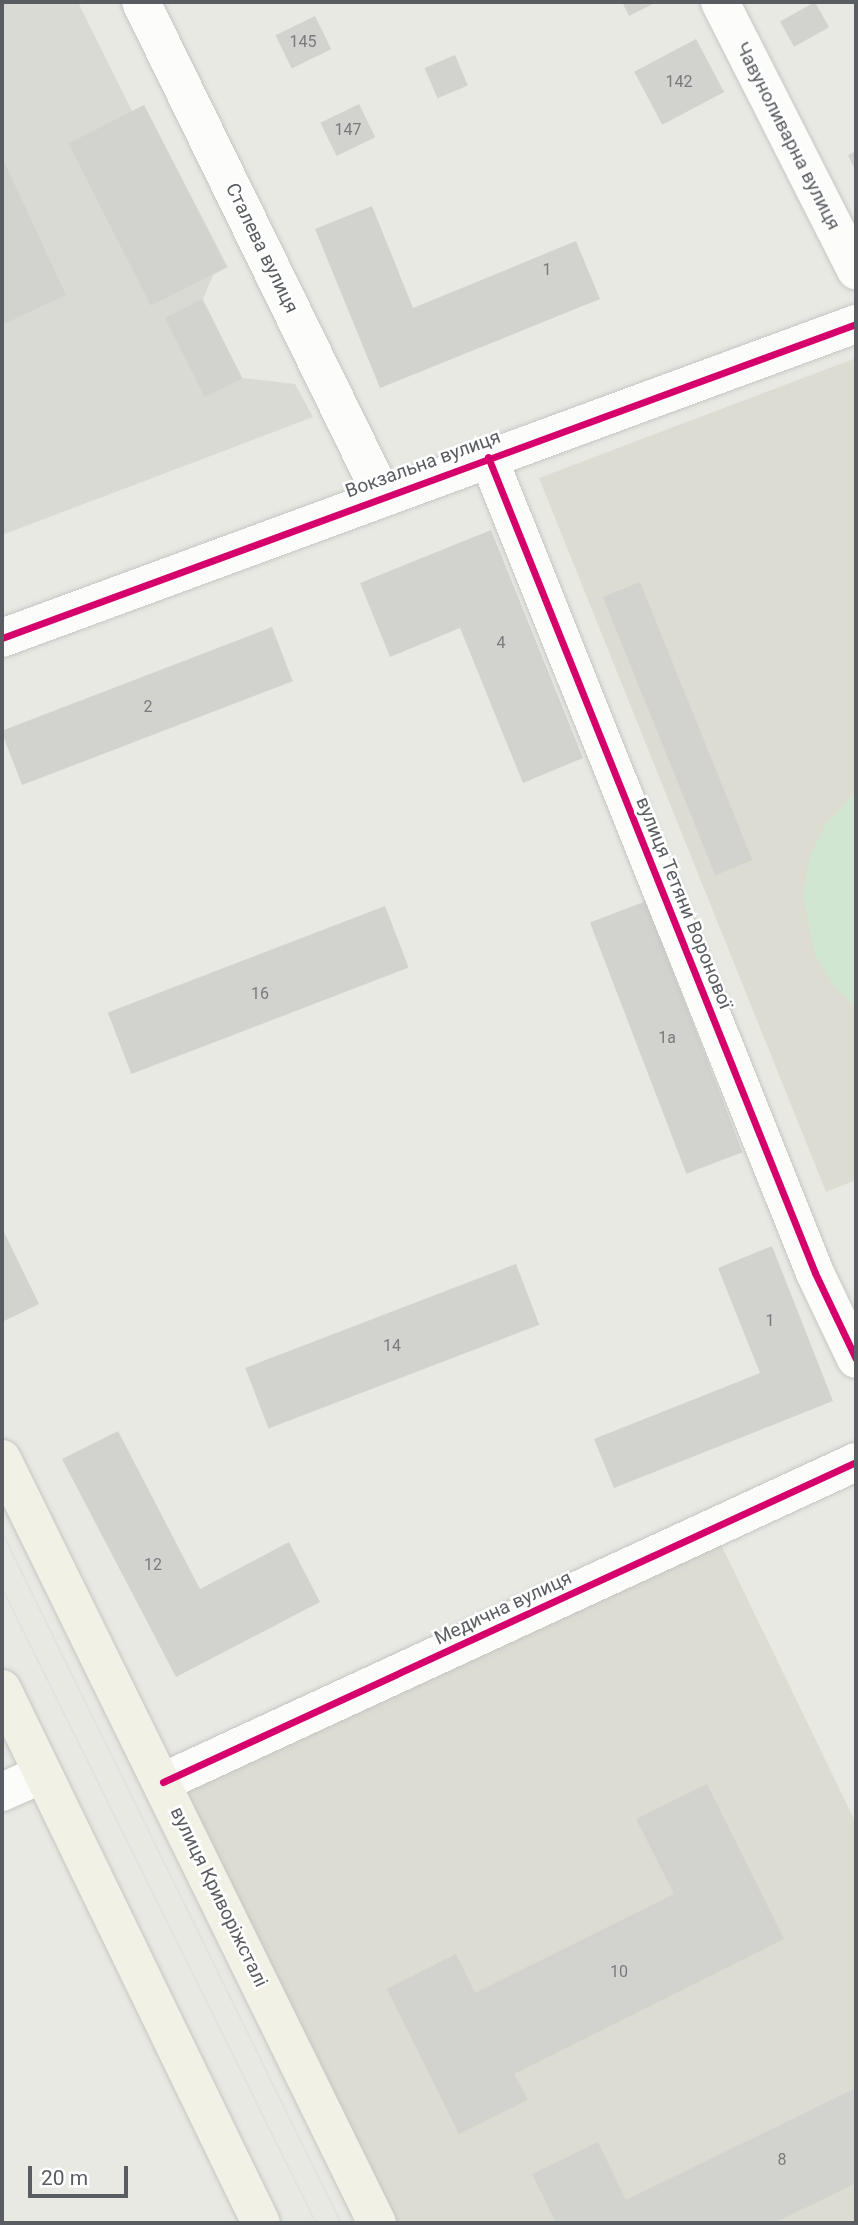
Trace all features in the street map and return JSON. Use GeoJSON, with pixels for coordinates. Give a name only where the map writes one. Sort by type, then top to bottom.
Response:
{"type":"FeatureCollection","features":[{"type":"Feature","properties":{"kind":"main road","name":"вулиця Криворіжсталі"},"geometry":{"type":"LineString","coordinates":[[2,1459],[163,1782],[377,2223]]}},
{"type":"Feature","properties":{"kind":"main road"},"geometry":{"type":"LineString","coordinates":[[2,1689],[261,2223]]}},
{"type":"Feature","properties":{"kind":"street","name":"Сталева вулиця"},"geometry":{"type":"LineString","coordinates":[[141,2],[382,495]]}},
{"type":"Feature","properties":{"kind":"street","name":"Чавуноливарна вулиця"},"geometry":{"type":"LineString","coordinates":[[720,2],[856,270]]}},
{"type":"Feature","properties":{"kind":"street","name":"Вокзальна вулиця"},"geometry":{"type":"LineString","coordinates":[[2,638],[382,495],[856,324]]}},
{"type":"Feature","properties":{"kind":"street","name":"вулиця Тетяни Воронової"},"geometry":{"type":"LineString","coordinates":[[488,457],[815,1273],[856,1359]]}},
{"type":"Feature","properties":{"kind":"street","name":"Медична вулиця"},"geometry":{"type":"LineString","coordinates":[[163,1782],[856,1462]]}},
{"type":"Feature","properties":{"kind":"street"},"geometry":{"type":"LineString","coordinates":[[2,1792],[42,1774]]}},
{"type":"Feature","properties":{"kind":"shaded area"},"geometry":{"type":"Polygon","coordinates":[[[2,2],[78,2],[132,111],[144,105],[228,267],[213,275],[203,299],[242,378],[295,384],[313,417],[2,535],[2,2]]]}},
{"type":"Feature","properties":{"kind":"shaded area"},"geometry":{"type":"Polygon","coordinates":[[[856,358],[856,1180],[826,1192],[539,478],[856,358]]]}},
{"type":"Feature","properties":{"kind":"shaded area"},"geometry":{"type":"Polygon","coordinates":[[[713,1528],[856,1823],[856,2223],[377,2223],[163,1782],[713,1528]]]}},
{"type":"Feature","properties":{"kind":"green space"},"geometry":{"type":"Polygon","coordinates":[[[856,792],[856,1007],[834,986],[815,955],[803,895],[812,850],[825,825],[856,792]]]}},
{"type":"Feature","properties":{"kind":"building"},"geometry":{"type":"Polygon","coordinates":[[[622,2],[657,2],[629,16],[622,2]]]}},
{"type":"Feature","properties":{"kind":"building"},"geometry":{"type":"Polygon","coordinates":[[[815,2],[829,27],[794,47],[780,21],[815,2]]]}},
{"type":"Feature","properties":{"kind":"building"},"geometry":{"type":"Polygon","coordinates":[[[315,16],[331,49],[292,69],[275,35],[315,16]]]}},
{"type":"Feature","properties":{"kind":"building"},"geometry":{"type":"Polygon","coordinates":[[[696,39],[724,92],[662,125],[634,72],[696,39]]]}},
{"type":"Feature","properties":{"kind":"building"},"geometry":{"type":"Polygon","coordinates":[[[455,55],[468,85],[438,98],[425,68],[455,55]]]}},
{"type":"Feature","properties":{"kind":"building"},"geometry":{"type":"Polygon","coordinates":[[[359,104],[375,137],[337,156],[320,123],[359,104]]]}},
{"type":"Feature","properties":{"kind":"building"},"geometry":{"type":"Polygon","coordinates":[[[144,105],[227,267],[151,306],[68,144],[144,105]]]}},
{"type":"Feature","properties":{"kind":"building"},"geometry":{"type":"Polygon","coordinates":[[[856,151],[856,172],[848,155],[856,151]]]}},
{"type":"Feature","properties":{"kind":"building"},"geometry":{"type":"Polygon","coordinates":[[[2,157],[66,295],[2,325],[2,157]]]}},
{"type":"Feature","properties":{"kind":"building"},"geometry":{"type":"Polygon","coordinates":[[[372,206],[413,308],[576,241],[600,299],[380,388],[315,229],[372,206]]]}},
{"type":"Feature","properties":{"kind":"building"},"geometry":{"type":"Polygon","coordinates":[[[202,299],[242,378],[205,397],[165,318],[202,299]]]}},
{"type":"Feature","properties":{"kind":"building"},"geometry":{"type":"Polygon","coordinates":[[[491,530],[583,758],[523,783],[460,628],[390,657],[360,583],[491,530]]]}},
{"type":"Feature","properties":{"kind":"building"},"geometry":{"type":"Polygon","coordinates":[[[640,582],[752,860],[715,875],[603,597],[640,582]]]}},
{"type":"Feature","properties":{"kind":"building"},"geometry":{"type":"Polygon","coordinates":[[[272,627],[293,681],[22,785],[2,731],[272,627]]]}},
{"type":"Feature","properties":{"kind":"building"},"geometry":{"type":"Polygon","coordinates":[[[646,901],[742,1152],[686,1174],[590,923],[646,901]]]}},
{"type":"Feature","properties":{"kind":"building"},"geometry":{"type":"Polygon","coordinates":[[[385,906],[409,968],[131,1074],[108,1012],[385,906]]]}},
{"type":"Feature","properties":{"kind":"building"},"geometry":{"type":"Polygon","coordinates":[[[2,1228],[39,1304],[2,1322],[2,1228]]]}},
{"type":"Feature","properties":{"kind":"building"},"geometry":{"type":"Polygon","coordinates":[[[772,1246],[833,1401],[614,1488],[594,1439],[760,1373],[718,1268],[772,1246]]]}},
{"type":"Feature","properties":{"kind":"building"},"geometry":{"type":"Polygon","coordinates":[[[516,1264],[539,1325],[269,1429],[245,1368],[516,1264]]]}},
{"type":"Feature","properties":{"kind":"building"},"geometry":{"type":"Polygon","coordinates":[[[118,1431],[200,1589],[289,1542],[320,1602],[176,1677],[62,1459],[118,1431]]]}},
{"type":"Feature","properties":{"kind":"building"},"geometry":{"type":"Polygon","coordinates":[[[707,1784],[784,1939],[514,2074],[528,2100],[459,2134],[387,1989],[456,1954],[475,1993],[674,1894],[636,1819],[707,1784]]]}},
{"type":"Feature","properties":{"kind":"building"},"geometry":{"type":"Polygon","coordinates":[[[856,2088],[856,2183],[774,2223],[556,2223],[532,2174],[598,2142],[626,2200],[856,2088]]]}},
{"type":"Feature","properties":{"kind":"tram line"},"geometry":{"type":"LineString","coordinates":[[2,1532],[341,2223]]}},
{"type":"Feature","properties":{"kind":"tram line"},"geometry":{"type":"LineString","coordinates":[[2,1588],[316,2223]]}},
{"type":"Feature","properties":{"kind":"cycle path"},"geometry":{"type":"LineString","coordinates":[[2,638],[856,324]]}},
{"type":"Feature","properties":{"kind":"cycle path"},"geometry":{"type":"LineString","coordinates":[[488,457],[815,1273],[856,1359]]}},
{"type":"Feature","properties":{"kind":"cycle path"},"geometry":{"type":"LineString","coordinates":[[163,1782],[856,1462]]}}]}
